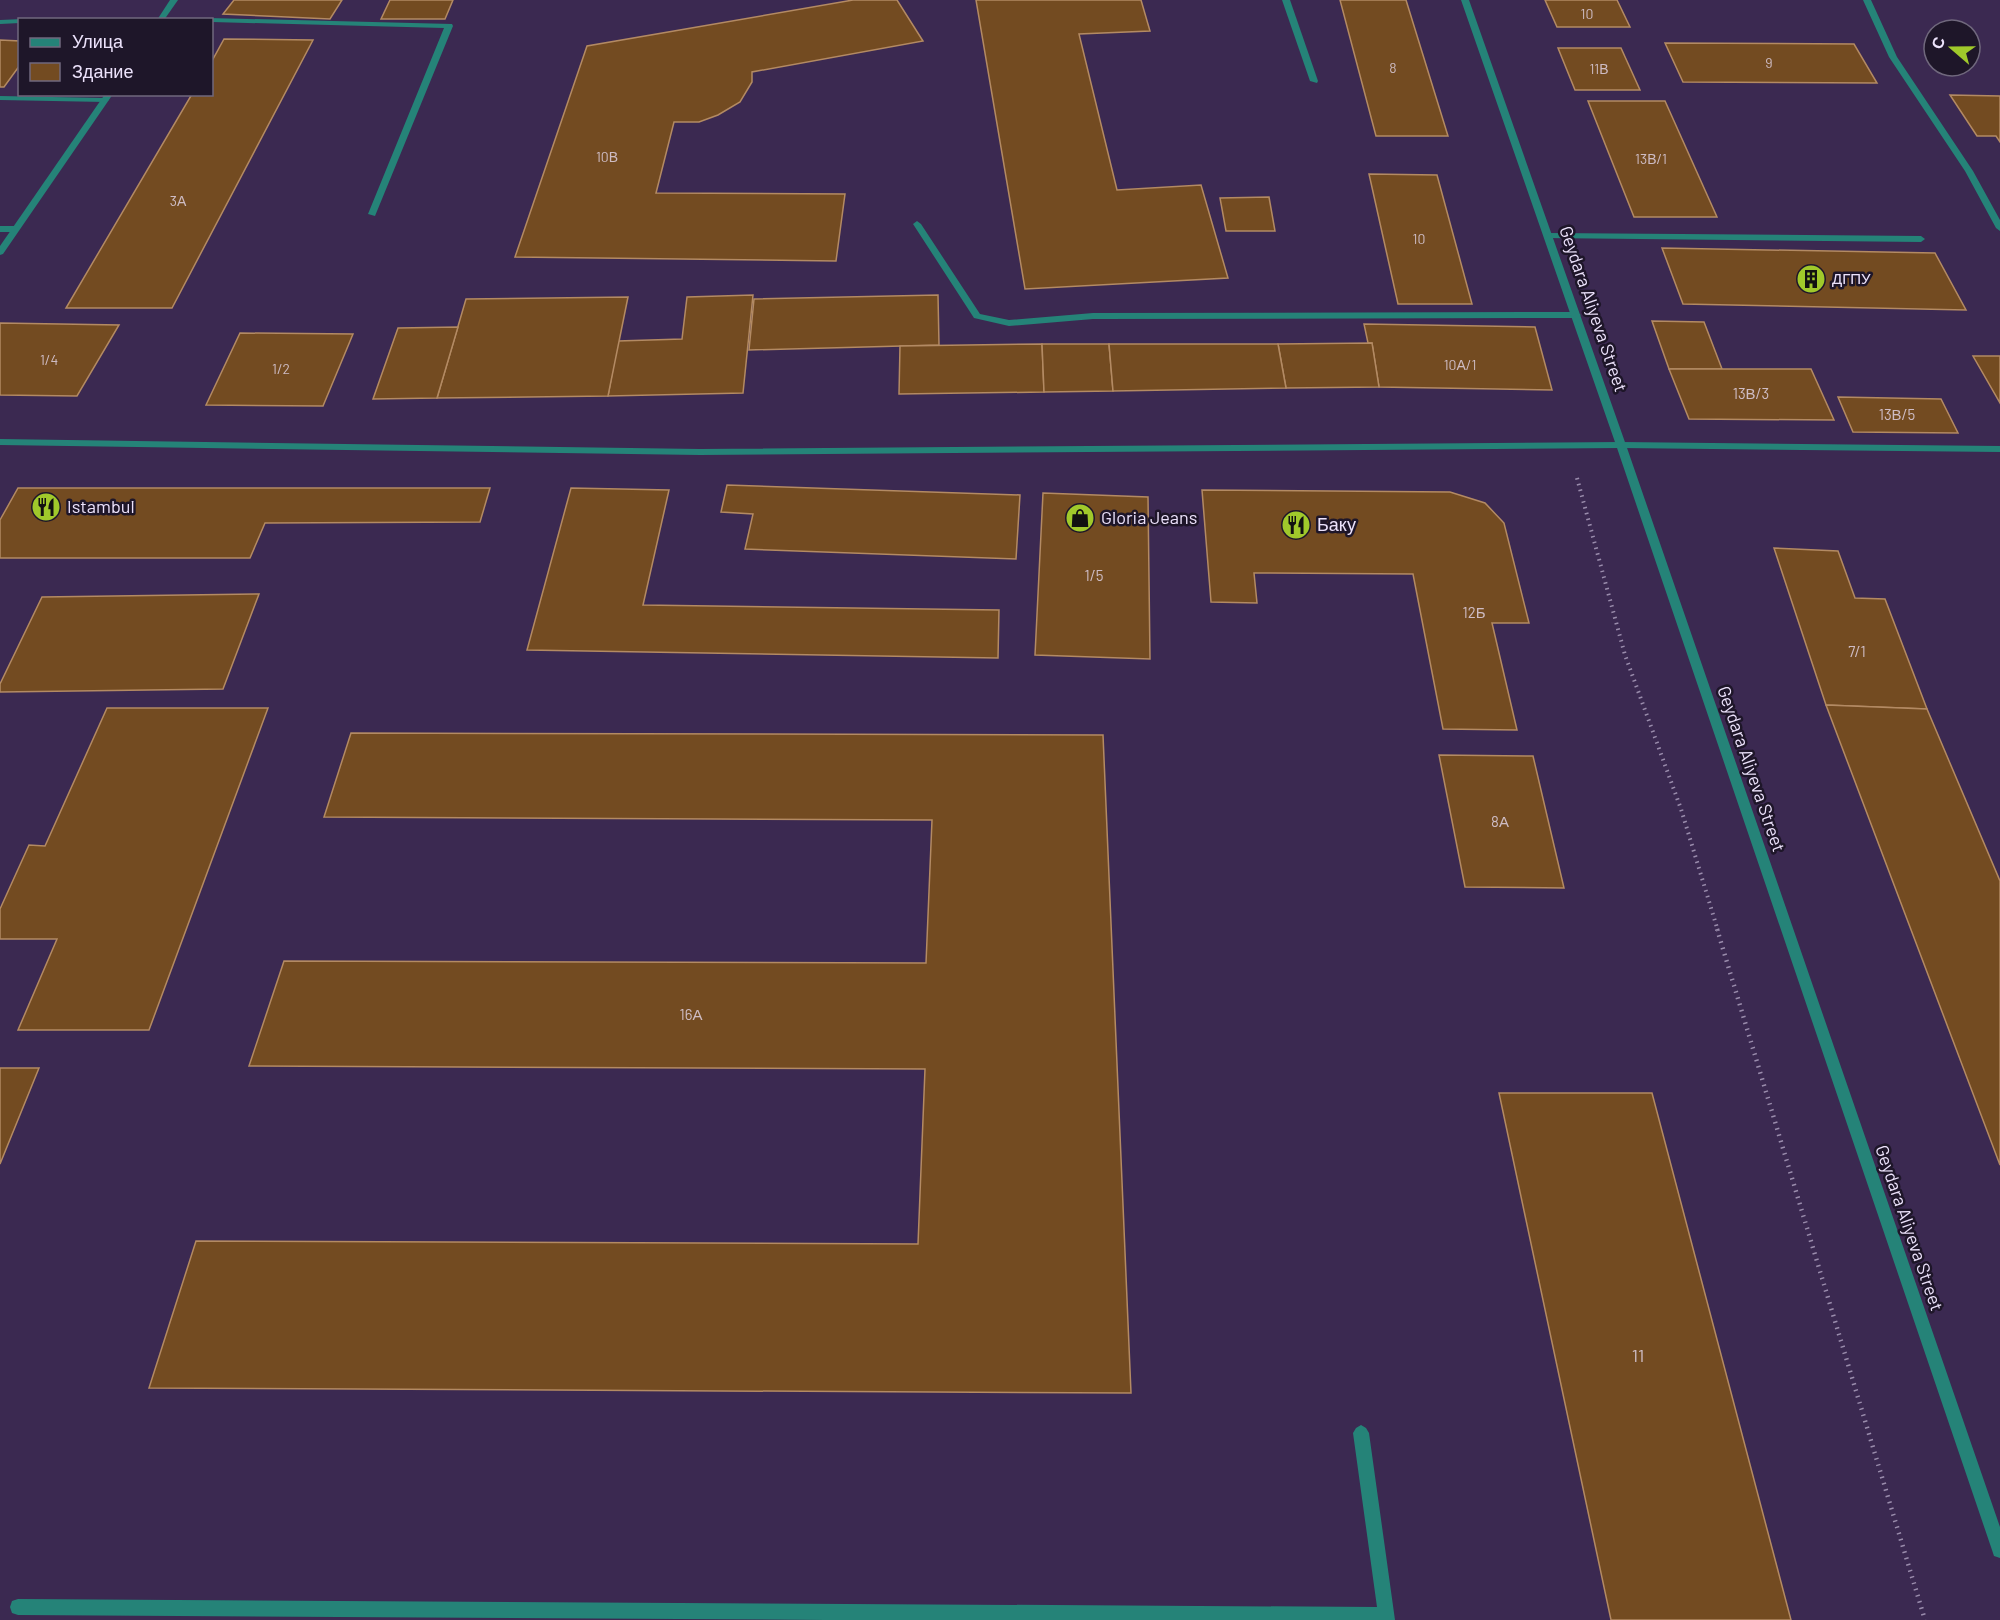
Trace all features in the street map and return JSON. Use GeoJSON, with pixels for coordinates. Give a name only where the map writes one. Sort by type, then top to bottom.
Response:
{"type":"FeatureCollection","features":[{"type":"Feature","properties":{"kind":"street"},"geometry":{"type":"LineString","coordinates":[[162,18],[174,0]]}},
{"type":"Feature","properties":{"kind":"street"},"geometry":{"type":"LineString","coordinates":[[1286,0],[1314,81]]}},
{"type":"Feature","properties":{"kind":"street","name":"Geydara Aliyeva Street"},"geometry":{"type":"LineString","coordinates":[[1466,0],[2000,1550]]}},
{"type":"Feature","properties":{"kind":"street"},"geometry":{"type":"LineString","coordinates":[[1867,0],[1893,57],[1969,171],[2000,228]]}},
{"type":"Feature","properties":{"kind":"street"},"geometry":{"type":"LineString","coordinates":[[213,20],[449,26],[372,214]]}},
{"type":"Feature","properties":{"kind":"street"},"geometry":{"type":"LineString","coordinates":[[0,22],[18,21]]}},
{"type":"Feature","properties":{"kind":"street"},"geometry":{"type":"LineString","coordinates":[[0,98],[107,97]]}},
{"type":"Feature","properties":{"kind":"street"},"geometry":{"type":"LineString","coordinates":[[0,252],[107,97]]}},
{"type":"Feature","properties":{"kind":"street"},"geometry":{"type":"LineString","coordinates":[[917,225],[977,316],[1009,323],[1093,316],[1576,315]]}},
{"type":"Feature","properties":{"kind":"street"},"geometry":{"type":"LineString","coordinates":[[0,229],[15,229]]}},
{"type":"Feature","properties":{"kind":"street"},"geometry":{"type":"LineString","coordinates":[[1548,236],[1921,239]]}},
{"type":"Feature","properties":{"kind":"street"},"geometry":{"type":"LineString","coordinates":[[0,441],[700,452],[1621,445],[2000,449]]}},
{"type":"Feature","properties":{"kind":"street"},"geometry":{"type":"LineString","coordinates":[[18,1607],[1387,1618],[1361,1433]]}},
{"type":"Feature","properties":{"kind":"path"},"geometry":{"type":"LineString","coordinates":[[1569,446],[1625,655],[1681,809],[1925,1620]]}},
{"type":"Feature","properties":{"kind":"building"},"geometry":{"type":"Polygon","coordinates":[[[234,0],[342,0],[330,19],[223,14],[234,0]]]}},
{"type":"Feature","properties":{"kind":"building"},"geometry":{"type":"Polygon","coordinates":[[[390,0],[453,0],[445,19],[381,19],[390,0]]]}},
{"type":"Feature","properties":{"kind":"building"},"geometry":{"type":"Polygon","coordinates":[[[853,0],[897,0],[923,41],[752,72],[752,82],[740,102],[718,115],[699,122],[674,122],[656,193],[845,194],[836,261],[515,257],[587,46],[853,0]]]}},
{"type":"Feature","properties":{"kind":"building"},"geometry":{"type":"Polygon","coordinates":[[[976,0],[1141,0],[1150,31],[1079,34],[1117,190],[1201,185],[1228,278],[1025,289],[976,0]]]}},
{"type":"Feature","properties":{"kind":"building"},"geometry":{"type":"Polygon","coordinates":[[[1340,0],[1406,0],[1448,136],[1376,136],[1340,0]]]}},
{"type":"Feature","properties":{"kind":"building"},"geometry":{"type":"Polygon","coordinates":[[[1545,0],[1617,0],[1630,27],[1557,27],[1545,0]]]}},
{"type":"Feature","properties":{"kind":"building"},"geometry":{"type":"Polygon","coordinates":[[[224,39],[313,40],[172,308],[66,308],[191,96],[213,96],[213,59],[224,39]]]}},
{"type":"Feature","properties":{"kind":"building"},"geometry":{"type":"Polygon","coordinates":[[[0,40],[18,41],[18,68],[4,87],[0,87],[0,40]]]}},
{"type":"Feature","properties":{"kind":"building"},"geometry":{"type":"Polygon","coordinates":[[[1665,43],[1854,44],[1877,83],[1683,82],[1665,43]]]}},
{"type":"Feature","properties":{"kind":"building"},"geometry":{"type":"Polygon","coordinates":[[[1558,48],[1621,48],[1640,90],[1575,90],[1558,48]]]}},
{"type":"Feature","properties":{"kind":"building"},"geometry":{"type":"Polygon","coordinates":[[[1950,95],[2000,96],[2000,142],[1996,136],[1977,136],[1950,95]]]}},
{"type":"Feature","properties":{"kind":"building"},"geometry":{"type":"Polygon","coordinates":[[[1588,101],[1665,101],[1717,217],[1634,217],[1588,101]]]}},
{"type":"Feature","properties":{"kind":"building"},"geometry":{"type":"Polygon","coordinates":[[[1369,174],[1437,175],[1472,304],[1398,304],[1369,174]]]}},
{"type":"Feature","properties":{"kind":"building"},"geometry":{"type":"Polygon","coordinates":[[[1269,197],[1275,231],[1226,231],[1220,198],[1269,197]]]}},
{"type":"Feature","properties":{"kind":"building","name":"ДГПУ"},"geometry":{"type":"Polygon","coordinates":[[[1662,248],[1935,253],[1966,310],[1683,304],[1662,248]]]}},
{"type":"Feature","properties":{"kind":"building"},"geometry":{"type":"Polygon","coordinates":[[[753,295],[743,393],[608,396],[618,341],[682,339],[687,297],[753,295]]]}},
{"type":"Feature","properties":{"kind":"building"},"geometry":{"type":"Polygon","coordinates":[[[938,295],[939,345],[749,350],[754,299],[938,295]]]}},
{"type":"Feature","properties":{"kind":"building"},"geometry":{"type":"Polygon","coordinates":[[[628,297],[608,396],[437,398],[466,299],[628,297]]]}},
{"type":"Feature","properties":{"kind":"building"},"geometry":{"type":"Polygon","coordinates":[[[1652,321],[1704,322],[1722,369],[1669,369],[1652,321]]]}},
{"type":"Feature","properties":{"kind":"building"},"geometry":{"type":"Polygon","coordinates":[[[0,323],[119,325],[77,396],[0,395],[0,323]]]}},
{"type":"Feature","properties":{"kind":"building"},"geometry":{"type":"Polygon","coordinates":[[[1364,324],[1535,327],[1552,390],[1379,387],[1372,343],[1368,343],[1364,324]]]}},
{"type":"Feature","properties":{"kind":"building"},"geometry":{"type":"Polygon","coordinates":[[[458,327],[437,398],[373,399],[398,328],[458,327]]]}},
{"type":"Feature","properties":{"kind":"building"},"geometry":{"type":"Polygon","coordinates":[[[240,333],[353,334],[323,406],[206,405],[240,333]]]}},
{"type":"Feature","properties":{"kind":"building"},"geometry":{"type":"Polygon","coordinates":[[[1372,343],[1379,387],[1286,388],[1278,344],[1372,343]]]}},
{"type":"Feature","properties":{"kind":"building"},"geometry":{"type":"Polygon","coordinates":[[[1042,344],[1044,392],[899,394],[900,346],[1042,344]]]}},
{"type":"Feature","properties":{"kind":"building"},"geometry":{"type":"Polygon","coordinates":[[[1042,344],[1109,344],[1113,391],[1044,392],[1042,344]]]}},
{"type":"Feature","properties":{"kind":"building"},"geometry":{"type":"Polygon","coordinates":[[[1109,344],[1278,344],[1286,388],[1113,391],[1109,344]]]}},
{"type":"Feature","properties":{"kind":"building"},"geometry":{"type":"Polygon","coordinates":[[[1973,356],[2000,356],[2000,403],[1973,356]]]}},
{"type":"Feature","properties":{"kind":"building"},"geometry":{"type":"Polygon","coordinates":[[[1669,369],[1811,369],[1834,420],[1689,419],[1669,369]]]}},
{"type":"Feature","properties":{"kind":"building"},"geometry":{"type":"Polygon","coordinates":[[[1838,397],[1941,399],[1958,433],[1853,432],[1838,397]]]}},
{"type":"Feature","properties":{"kind":"building"},"geometry":{"type":"Polygon","coordinates":[[[727,485],[1020,495],[1016,559],[745,549],[753,514],[721,512],[727,485]]]}},
{"type":"Feature","properties":{"kind":"building"},"geometry":{"type":"Polygon","coordinates":[[[18,488],[490,488],[480,522],[265,523],[250,558],[0,558],[0,520],[18,488]]]}},
{"type":"Feature","properties":{"kind":"building"},"geometry":{"type":"Polygon","coordinates":[[[571,488],[669,490],[643,605],[999,610],[998,658],[527,650],[571,488]]]}},
{"type":"Feature","properties":{"kind":"building"},"geometry":{"type":"Polygon","coordinates":[[[1202,490],[1450,492],[1485,503],[1504,523],[1529,623],[1492,623],[1517,730],[1443,729],[1413,574],[1254,573],[1257,603],[1211,602],[1202,490]]]}},
{"type":"Feature","properties":{"kind":"building"},"geometry":{"type":"Polygon","coordinates":[[[1043,493],[1148,497],[1150,659],[1035,655],[1043,493]]]}},
{"type":"Feature","properties":{"kind":"building"},"geometry":{"type":"Polygon","coordinates":[[[1774,548],[1838,551],[1855,598],[1885,599],[1927,709],[1826,705],[1774,548]]]}},
{"type":"Feature","properties":{"kind":"building"},"geometry":{"type":"Polygon","coordinates":[[[259,594],[223,689],[0,692],[0,684],[42,597],[259,594]]]}},
{"type":"Feature","properties":{"kind":"building"},"geometry":{"type":"Polygon","coordinates":[[[1826,705],[1927,709],[2000,881],[2000,1165],[1826,705]]]}},
{"type":"Feature","properties":{"kind":"building"},"geometry":{"type":"Polygon","coordinates":[[[107,708],[268,708],[149,1030],[18,1030],[57,939],[0,939],[0,909],[29,845],[45,846],[107,708]]]}},
{"type":"Feature","properties":{"kind":"building"},"geometry":{"type":"Polygon","coordinates":[[[351,733],[1103,735],[1131,1393],[149,1388],[196,1241],[918,1244],[925,1069],[249,1066],[284,961],[926,963],[932,820],[324,817],[351,733]]]}},
{"type":"Feature","properties":{"kind":"building"},"geometry":{"type":"Polygon","coordinates":[[[1439,755],[1533,756],[1564,888],[1465,887],[1439,755]]]}},
{"type":"Feature","properties":{"kind":"building"},"geometry":{"type":"Polygon","coordinates":[[[0,1068],[39,1068],[0,1164],[0,1068]]]}},
{"type":"Feature","properties":{"kind":"building"},"geometry":{"type":"Polygon","coordinates":[[[1499,1093],[1652,1093],[1791,1620],[1611,1620],[1499,1093]]]}},
{"type":"Feature","properties":{"kind":"place","name":"ДГПУ"},"geometry":{"type":"Point","coordinates":[1811,279]}},
{"type":"Feature","properties":{"kind":"place","name":"Istambul"},"geometry":{"type":"Point","coordinates":[46,507]}},
{"type":"Feature","properties":{"kind":"place","name":"Gloria Jeans"},"geometry":{"type":"Point","coordinates":[1080,518]}},
{"type":"Feature","properties":{"kind":"place","name":"Баку"},"geometry":{"type":"Point","coordinates":[1296,525]}}]}
